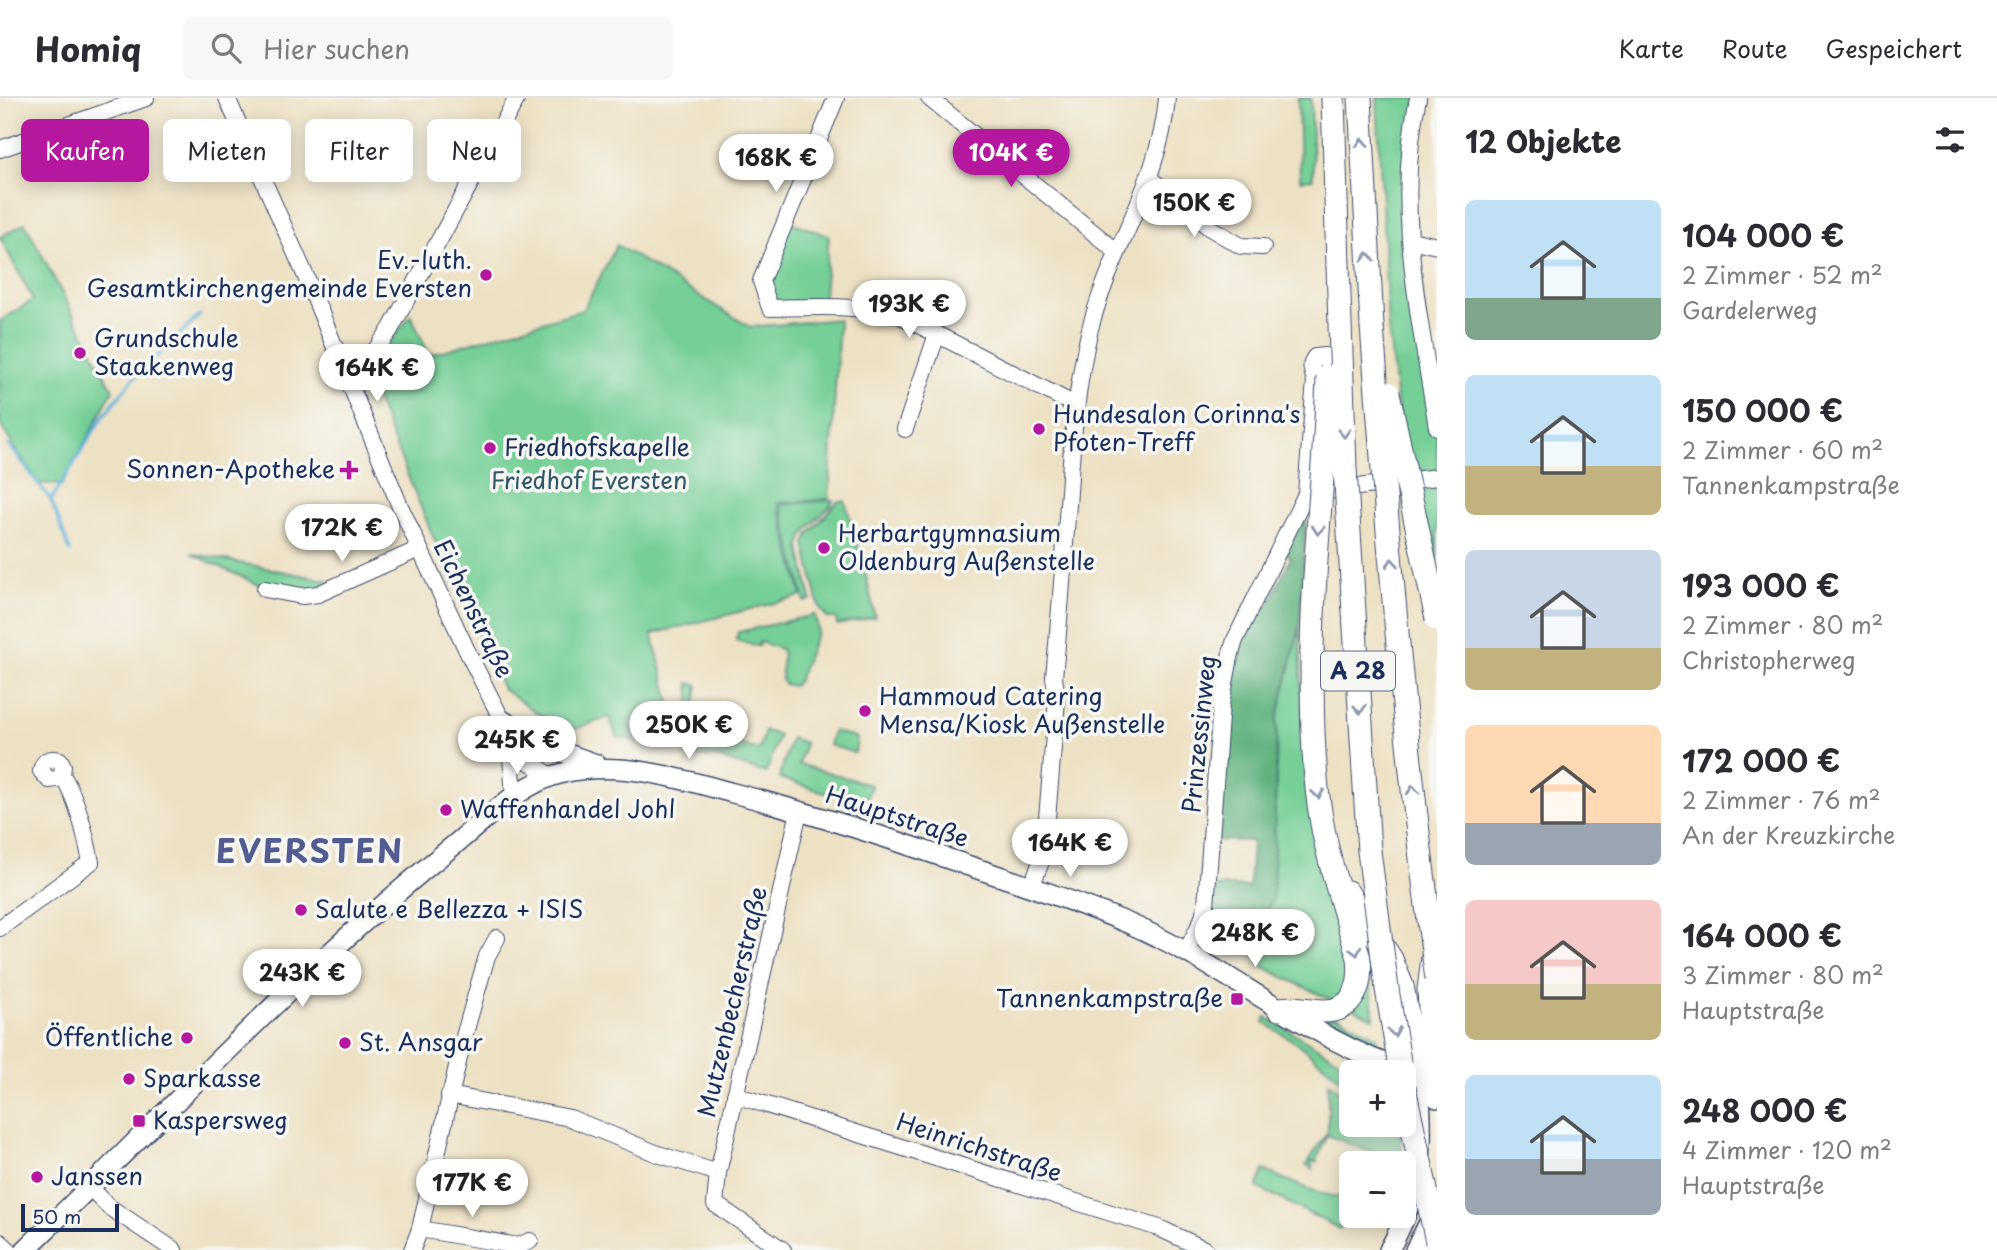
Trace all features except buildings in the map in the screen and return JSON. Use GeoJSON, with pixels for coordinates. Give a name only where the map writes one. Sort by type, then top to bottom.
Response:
{"type":"FeatureCollection","features":[{"type":"Feature","properties":{"kind":"highway","name":"A 28"},"geometry":{"type":"LineString","coordinates":[[1333,98],[1345,468],[1369,851],[1387,989],[1422,1082],[1437,1242]]}},
{"type":"Feature","properties":{"kind":"highway","name":"A 28"},"geometry":{"type":"LineString","coordinates":[[1360,98],[1382,460],[1420,864],[1437,979]]}},
{"type":"Feature","properties":{"kind":"highway"},"geometry":{"type":"LineString","coordinates":[[1279,1009],[1295,1006],[1326,1011],[1337,1009],[1350,1002],[1357,990],[1361,973],[1325,838],[1317,784],[1311,651],[1313,582],[1325,442],[1329,327],[1338,266]]}},
{"type":"Feature","properties":{"kind":"highway"},"geometry":{"type":"LineString","coordinates":[[1372,326],[1404,458],[1437,619]]}},
{"type":"Feature","properties":{"kind":"highway"},"geometry":{"type":"LineString","coordinates":[[1334,872],[1391,959],[1402,986],[1422,1082]]}},
{"type":"Feature","properties":{"kind":"highway"},"geometry":{"type":"LineString","coordinates":[[1422,1082],[1429,990],[1437,937]]}},
{"type":"Feature","properties":{"kind":"main road"},"geometry":{"type":"LineString","coordinates":[[502,720],[546,746],[608,768]]}},
{"type":"Feature","properties":{"kind":"main road"},"geometry":{"type":"LineString","coordinates":[[546,746],[551,776]]}},
{"type":"Feature","properties":{"kind":"main road","name":"Hauptstraße"},"geometry":{"type":"LineString","coordinates":[[25,1250],[362,925],[430,864],[514,797],[551,776],[580,769],[608,768],[659,775],[799,811],[1031,887],[1132,924],[1187,950],[1279,1009],[1422,1082]]}},
{"type":"Feature","properties":{"kind":"main road"},"geometry":{"type":"LineString","coordinates":[[1389,1250],[1410,1208],[1422,1160],[1422,1082]]}},
{"type":"Feature","properties":{"kind":"main road"},"geometry":{"type":"LineString","coordinates":[[1415,1250],[1437,1207]]}},
{"type":"Feature","properties":{"kind":"street"},"geometry":{"type":"LineString","coordinates":[[0,149],[146,98]]}},
{"type":"Feature","properties":{"kind":"street","name":"Eichenstraße"},"geometry":{"type":"LineString","coordinates":[[227,98],[419,549],[502,720],[510,744],[514,797]]}},
{"type":"Feature","properties":{"kind":"street"},"geometry":{"type":"LineString","coordinates":[[347,377],[368,360],[390,330],[517,98]]}},
{"type":"Feature","properties":{"kind":"street"},"geometry":{"type":"LineString","coordinates":[[836,98],[761,281],[770,308],[823,306],[901,316],[1075,405]]}},
{"type":"Feature","properties":{"kind":"street"},"geometry":{"type":"LineString","coordinates":[[929,98],[1117,252]]}},
{"type":"Feature","properties":{"kind":"street"},"geometry":{"type":"LineString","coordinates":[[1031,887],[1044,854],[1057,699],[1054,677],[1075,405],[1091,328],[1117,252],[1148,177],[1165,120],[1167,98]]}},
{"type":"Feature","properties":{"kind":"street"},"geometry":{"type":"LineString","coordinates":[[1418,98],[1408,163],[1411,240],[1416,296],[1437,427]]}},
{"type":"Feature","properties":{"kind":"street"},"geometry":{"type":"LineString","coordinates":[[1148,177],[1210,228],[1241,246],[1263,247]]}},
{"type":"Feature","properties":{"kind":"street"},"geometry":{"type":"LineString","coordinates":[[1411,240],[1437,246]]}},
{"type":"Feature","properties":{"kind":"street"},"geometry":{"type":"LineString","coordinates":[[905,429],[937,334]]}},
{"type":"Feature","properties":{"kind":"street","name":"Prinzessinweg"},"geometry":{"type":"LineString","coordinates":[[1187,950],[1206,905],[1221,704],[1230,657],[1235,640],[1306,494],[1315,380]]}},
{"type":"Feature","properties":{"kind":"street"},"geometry":{"type":"LineString","coordinates":[[1306,494],[1437,477]]}},
{"type":"Feature","properties":{"kind":"street"},"geometry":{"type":"LineString","coordinates":[[265,589],[302,596],[318,594],[419,549]]}},
{"type":"Feature","properties":{"kind":"street"},"geometry":{"type":"LineString","coordinates":[[510,744],[522,757],[551,776]]}},
{"type":"Feature","properties":{"kind":"street"},"geometry":{"type":"LineString","coordinates":[[0,928],[91,862],[85,833],[62,775]]}},
{"type":"Feature","properties":{"kind":"street","name":"Mutzenbecherstraße"},"geometry":{"type":"LineString","coordinates":[[783,1250],[715,1204],[718,1173],[799,811]]}},
{"type":"Feature","properties":{"kind":"street"},"geometry":{"type":"LineString","coordinates":[[412,1250],[420,1229],[449,1095],[487,956],[498,937]]}},
{"type":"Feature","properties":{"kind":"street"},"geometry":{"type":"LineString","coordinates":[[449,1095],[570,1118],[658,1154],[718,1173]]}},
{"type":"Feature","properties":{"kind":"street","name":"Heinrichstraße"},"geometry":{"type":"LineString","coordinates":[[735,1095],[1159,1228],[1206,1250]]}},
{"type":"Feature","properties":{"kind":"street"},"geometry":{"type":"LineString","coordinates":[[89,1186],[109,1206],[174,1250]]}},
{"type":"Feature","properties":{"kind":"street"},"geometry":{"type":"LineString","coordinates":[[420,1229],[524,1243]]}},
{"type":"Feature","properties":{"kind":"street"},"geometry":{"type":"LineString","coordinates":[[0,1242],[9,1250]]}},
{"type":"Feature","properties":{"kind":"green space"},"geometry":{"type":"Polygon","coordinates":[[[1298,98],[1311,98],[1313,179],[1300,180],[1298,98]]]}},
{"type":"Feature","properties":{"kind":"green space"},"geometry":{"type":"Polygon","coordinates":[[[1377,98],[1418,98],[1408,163],[1437,427],[1437,619],[1404,458],[1388,328],[1377,98]]]}},
{"type":"Feature","properties":{"kind":"green space"},"geometry":{"type":"Polygon","coordinates":[[[785,220],[829,236],[823,306],[770,308],[767,264],[785,220]]]}},
{"type":"Feature","properties":{"kind":"green space"},"geometry":{"type":"Polygon","coordinates":[[[25,223],[113,390],[62,485],[38,483],[0,425],[0,321],[33,300],[0,237],[25,223]]]}},
{"type":"Feature","properties":{"kind":"green space","name":"Friedhof Eversten"},"geometry":{"type":"Polygon","coordinates":[[[617,245],[750,327],[839,319],[829,499],[778,503],[802,596],[652,634],[677,728],[673,740],[650,744],[617,737],[609,717],[575,729],[553,724],[503,689],[432,534],[367,377],[367,372],[411,315],[429,355],[583,310],[617,245]]]}},
{"type":"Feature","properties":{"kind":"green space"},"geometry":{"type":"Polygon","coordinates":[[[833,500],[801,541],[811,600],[805,602],[781,505],[833,500]]]}},
{"type":"Feature","properties":{"kind":"green space"},"geometry":{"type":"Polygon","coordinates":[[[838,501],[845,501],[875,617],[837,625],[836,618],[827,618],[819,606],[805,544],[808,535],[838,501]]]}},
{"type":"Feature","properties":{"kind":"green space"},"geometry":{"type":"Polygon","coordinates":[[[1306,518],[1300,626],[1277,720],[1273,898],[1257,926],[1262,929],[1249,952],[1244,949],[1241,953],[1225,945],[1207,929],[1214,886],[1249,887],[1252,841],[1216,840],[1233,657],[1259,603],[1268,607],[1291,557],[1285,553],[1298,527],[1306,518]]]}},
{"type":"Feature","properties":{"kind":"green space"},"geometry":{"type":"Polygon","coordinates":[[[191,553],[330,581],[318,594],[265,588],[191,553]]]}},
{"type":"Feature","properties":{"kind":"green space"},"geometry":{"type":"Polygon","coordinates":[[[815,615],[818,630],[798,681],[793,686],[784,684],[782,680],[781,649],[760,642],[758,646],[736,640],[738,632],[815,615]]]}},
{"type":"Feature","properties":{"kind":"green space"},"geometry":{"type":"Polygon","coordinates":[[[1300,626],[1302,707],[1354,978],[1337,1003],[1259,965],[1257,954],[1267,949],[1269,942],[1266,933],[1258,926],[1273,898],[1277,720],[1300,626]]]}},
{"type":"Feature","properties":{"kind":"green space"},"geometry":{"type":"Polygon","coordinates":[[[689,683],[698,685],[694,712],[691,712],[689,683]]]}},
{"type":"Feature","properties":{"kind":"green space"},"geometry":{"type":"Polygon","coordinates":[[[765,731],[779,735],[766,773],[714,757],[695,757],[700,733],[759,750],[765,731]]]}},
{"type":"Feature","properties":{"kind":"green space"},"geometry":{"type":"Polygon","coordinates":[[[833,731],[857,738],[855,753],[829,745],[833,731]]]}},
{"type":"Feature","properties":{"kind":"green space"},"geometry":{"type":"Polygon","coordinates":[[[791,738],[805,743],[799,764],[871,785],[865,805],[779,778],[791,738]]]}},
{"type":"Feature","properties":{"kind":"green space"},"geometry":{"type":"Polygon","coordinates":[[[1368,971],[1374,1018],[1354,1009],[1368,971]]]}},
{"type":"Feature","properties":{"kind":"green space"},"geometry":{"type":"Polygon","coordinates":[[[1337,1016],[1377,1037],[1379,1048],[1314,1019],[1337,1016]]]}},
{"type":"Feature","properties":{"kind":"green space"},"geometry":{"type":"Polygon","coordinates":[[[1266,1017],[1339,1060],[1339,1077],[1298,1044],[1264,1022],[1266,1017]]]}},
{"type":"Feature","properties":{"kind":"green space"},"geometry":{"type":"Polygon","coordinates":[[[1328,1082],[1339,1091],[1339,1137],[1400,1137],[1402,1151],[1369,1151],[1327,1135],[1316,1162],[1311,1161],[1313,1169],[1306,1165],[1328,1131],[1328,1082]]]}},
{"type":"Feature","properties":{"kind":"green space"},"geometry":{"type":"Polygon","coordinates":[[[1264,1170],[1303,1187],[1339,1197],[1340,1229],[1257,1187],[1264,1170]]]}},
{"type":"Feature","properties":{"kind":"waterway"},"geometry":{"type":"LineString","coordinates":[[51,500],[101,419],[133,379],[200,315]]}},
{"type":"Feature","properties":{"kind":"waterway"},"geometry":{"type":"LineString","coordinates":[[9,445],[51,500],[70,551]]}},
{"type":"Feature","properties":{"kind":"place","name":"Ev.-luth. Gesamtkirchengemeinde Eversten"},"geometry":{"type":"Point","coordinates":[486,275]}},
{"type":"Feature","properties":{"kind":"place","name":"Grundschule Staakenweg"},"geometry":{"type":"Point","coordinates":[80,353]}},
{"type":"Feature","properties":{"kind":"place","name":"Hundesalon Corinna's Pfoten-Treff"},"geometry":{"type":"Point","coordinates":[1039,429]}},
{"type":"Feature","properties":{"kind":"place","name":"Friedhofskapelle"},"geometry":{"type":"Point","coordinates":[490,448]}},
{"type":"Feature","properties":{"kind":"place","name":"Sonnen-Apotheke"},"geometry":{"type":"Point","coordinates":[349,470]}},
{"type":"Feature","properties":{"kind":"place","name":"Herbartgymnasium Oldenburg Außenstelle"},"geometry":{"type":"Point","coordinates":[824,548]}},
{"type":"Feature","properties":{"kind":"place","name":"Hammoud Catering Mensa/Kiosk Außenstelle"},"geometry":{"type":"Point","coordinates":[865,711]}},
{"type":"Feature","properties":{"kind":"place","name":"Waffenhandel Johl"},"geometry":{"type":"Point","coordinates":[446,810]}},
{"type":"Feature","properties":{"kind":"place","name":"Salute e Bellezza + ISIS"},"geometry":{"type":"Point","coordinates":[301,910]}},
{"type":"Feature","properties":{"kind":"place","name":"Tannenkampstraße"},"geometry":{"type":"Point","coordinates":[1237,999]}},
{"type":"Feature","properties":{"kind":"place","name":"Öffentliche"},"geometry":{"type":"Point","coordinates":[187,1038]}},
{"type":"Feature","properties":{"kind":"place","name":"St. Ansgar"},"geometry":{"type":"Point","coordinates":[345,1043]}},
{"type":"Feature","properties":{"kind":"place","name":"Sparkasse"},"geometry":{"type":"Point","coordinates":[129,1079]}},
{"type":"Feature","properties":{"kind":"place","name":"Kaspersweg"},"geometry":{"type":"Point","coordinates":[139,1121]}},
{"type":"Feature","properties":{"kind":"place","name":"Janssen"},"geometry":{"type":"Point","coordinates":[37,1177]}},
{"type":"Feature","properties":{"kind":"district","name":"EVERSTEN"},"geometry":{"type":"Point","coordinates":[310,852]}}]}
